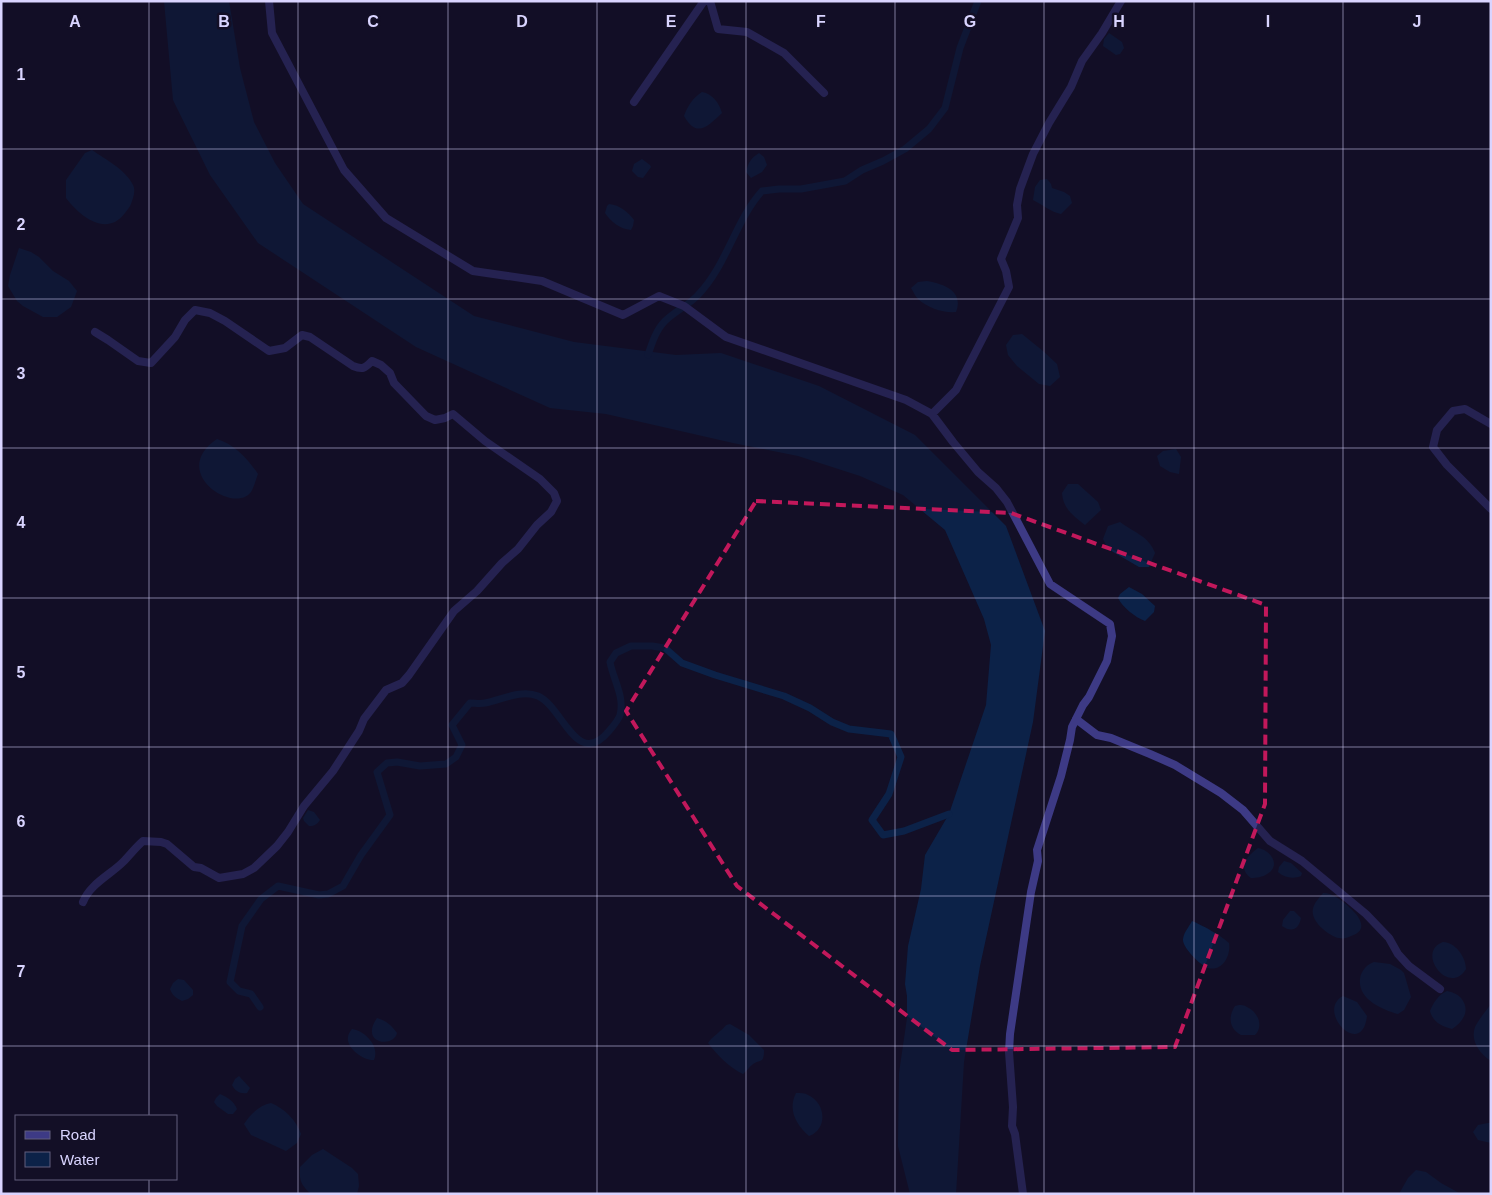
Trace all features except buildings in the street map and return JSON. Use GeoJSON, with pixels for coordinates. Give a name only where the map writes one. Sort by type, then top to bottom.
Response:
{"type":"FeatureCollection","features":[{"type":"Feature","properties":{"kind":"street"},"geometry":{"type":"LineString","coordinates":[[270,1],[272,33],[344,170],[386,218],[472,271],[542,280],[623,315],[659,296],[684,306],[726,337],[906,400],[932,414],[978,472],[996,488],[1007,502],[1050,584],[1110,624],[1112,636],[1107,661],[1072,727],[1059,784],[1037,850],[1038,861],[1031,892],[1011,1024],[1012,1126],[1015,1134],[1024,1194]]}},
{"type":"Feature","properties":{"kind":"street"},"geometry":{"type":"LineString","coordinates":[[634,102],[704,1]]}},
{"type":"Feature","properties":{"kind":"street"},"geometry":{"type":"LineString","coordinates":[[710,1],[718,29],[747,32],[784,52],[824,93]]}},
{"type":"Feature","properties":{"kind":"street"},"geometry":{"type":"LineString","coordinates":[[932,414],[956,390],[1009,287],[1006,271],[1001,259],[1018,218],[1017,205],[1020,189],[1030,163],[1049,123],[1072,87],[1082,61],[1102,33],[1120,1]]}},
{"type":"Feature","properties":{"kind":"street"},"geometry":{"type":"LineString","coordinates":[[84,902],[91,889],[122,863],[134,848],[143,841],[167,844],[194,867],[201,868],[219,878],[243,874],[254,868],[277,846],[304,806],[334,771],[359,731],[364,718],[386,690],[402,682],[409,675],[454,611],[477,591],[502,563],[518,549],[550,512],[557,501],[554,493],[540,479],[485,441],[454,414],[435,420],[426,416],[394,383],[390,373],[381,365],[372,361],[365,368],[361,369],[353,366],[310,336],[302,335],[285,348],[269,351],[226,321],[210,313],[195,310],[184,320],[175,337],[151,364],[138,361],[95,332]]}},
{"type":"Feature","properties":{"kind":"street"},"geometry":{"type":"LineString","coordinates":[[1491,424],[1465,409],[1453,412],[1437,430],[1433,446],[1447,465],[1491,509]]}},
{"type":"Feature","properties":{"kind":"street"},"geometry":{"type":"LineString","coordinates":[[1076,719],[1097,735],[1111,738],[1175,765],[1221,793],[1243,810],[1270,841],[1302,861],[1366,914],[1389,938],[1398,954],[1409,966],[1440,989]]}},
{"type":"Feature","properties":{"kind":"highlighted area"},"geometry":{"type":"Polygon","coordinates":[[[756,501],[1011,513],[1266,605],[1265,804],[1175,1047],[952,1050],[737,886],[626,711],[756,501]]]}},
{"type":"Feature","properties":{"kind":"water"},"geometry":{"type":"Polygon","coordinates":[[[164,1],[229,1],[240,68],[254,122],[275,163],[303,204],[474,316],[574,342],[676,355],[721,353],[819,386],[915,435],[1006,526],[1045,631],[1033,722],[980,966],[964,1062],[956,1194],[910,1194],[898,1146],[899,1073],[907,1018],[905,984],[908,946],[921,889],[925,855],[949,814],[986,705],[991,645],[984,619],[945,530],[903,495],[860,476],[798,456],[606,414],[550,408],[416,347],[258,243],[210,175],[173,100],[164,1]]]}},
{"type":"Feature","properties":{"kind":"water"},"geometry":{"type":"Polygon","coordinates":[[[1109,33],[1122,42],[1124,48],[1120,54],[1116,55],[1103,46],[1104,39],[1109,33]]]}},
{"type":"Feature","properties":{"kind":"water"},"geometry":{"type":"Polygon","coordinates":[[[702,92],[715,100],[722,113],[707,126],[698,129],[693,127],[684,116],[691,102],[702,92]]]}},
{"type":"Feature","properties":{"kind":"water"},"geometry":{"type":"Polygon","coordinates":[[[92,150],[125,174],[134,187],[131,204],[118,220],[110,224],[94,222],[78,211],[66,198],[66,180],[85,153],[92,150]]]}},
{"type":"Feature","properties":{"kind":"water"},"geometry":{"type":"Polygon","coordinates":[[[759,153],[764,157],[767,165],[762,172],[751,178],[746,172],[749,163],[759,153]]]}},
{"type":"Feature","properties":{"kind":"water"},"geometry":{"type":"Polygon","coordinates":[[[642,159],[651,167],[643,178],[638,177],[632,171],[634,164],[642,159]]]}},
{"type":"Feature","properties":{"kind":"water"},"geometry":{"type":"Polygon","coordinates":[[[1047,179],[1052,188],[1070,196],[1072,203],[1061,214],[1033,200],[1035,187],[1040,180],[1047,179]]]}},
{"type":"Feature","properties":{"kind":"water"},"geometry":{"type":"Polygon","coordinates":[[[609,204],[620,207],[632,217],[634,220],[631,230],[620,227],[607,216],[605,213],[609,204]]]}},
{"type":"Feature","properties":{"kind":"water"},"geometry":{"type":"Polygon","coordinates":[[[19,248],[39,257],[53,271],[69,281],[77,291],[71,307],[57,317],[43,317],[23,306],[17,301],[8,286],[19,248]]]}},
{"type":"Feature","properties":{"kind":"water"},"geometry":{"type":"Polygon","coordinates":[[[927,281],[940,284],[955,294],[958,305],[956,312],[936,309],[918,299],[911,288],[918,282],[927,281]]]}},
{"type":"Feature","properties":{"kind":"water"},"geometry":{"type":"Polygon","coordinates":[[[1022,334],[1057,364],[1060,377],[1050,386],[1039,384],[1017,366],[1008,355],[1006,345],[1013,335],[1022,334]]]}},
{"type":"Feature","properties":{"kind":"water"},"geometry":{"type":"Polygon","coordinates":[[[217,439],[229,444],[240,453],[258,474],[251,492],[243,498],[232,498],[220,494],[209,486],[202,476],[199,464],[204,452],[217,439]]]}},
{"type":"Feature","properties":{"kind":"water"},"geometry":{"type":"Polygon","coordinates":[[[1176,449],[1181,457],[1179,474],[1170,472],[1160,466],[1157,456],[1163,451],[1176,449]]]}},
{"type":"Feature","properties":{"kind":"water"},"geometry":{"type":"Polygon","coordinates":[[[1068,484],[1078,484],[1098,502],[1101,510],[1085,525],[1070,512],[1064,503],[1062,493],[1068,484]]]}},
{"type":"Feature","properties":{"kind":"water"},"geometry":{"type":"Polygon","coordinates":[[[1120,522],[1149,542],[1155,553],[1149,567],[1139,567],[1108,549],[1103,539],[1108,526],[1120,522]]]}},
{"type":"Feature","properties":{"kind":"water"},"geometry":{"type":"Polygon","coordinates":[[[1129,587],[1142,594],[1155,606],[1154,612],[1145,621],[1130,612],[1118,598],[1129,587]]]}},
{"type":"Feature","properties":{"kind":"water"},"geometry":{"type":"Polygon","coordinates":[[[308,810],[314,812],[320,820],[317,824],[309,826],[304,821],[303,818],[308,810]]]}},
{"type":"Feature","properties":{"kind":"water"},"geometry":{"type":"Polygon","coordinates":[[[1258,848],[1267,852],[1273,858],[1274,866],[1265,875],[1251,878],[1244,866],[1247,858],[1258,848]]]}},
{"type":"Feature","properties":{"kind":"water"},"geometry":{"type":"Polygon","coordinates":[[[1284,861],[1291,863],[1302,873],[1301,876],[1283,876],[1278,872],[1279,867],[1284,861]]]}},
{"type":"Feature","properties":{"kind":"water"},"geometry":{"type":"Polygon","coordinates":[[[1323,893],[1338,898],[1357,915],[1361,927],[1357,933],[1346,938],[1335,937],[1317,923],[1314,918],[1313,909],[1323,893]]]}},
{"type":"Feature","properties":{"kind":"water"},"geometry":{"type":"Polygon","coordinates":[[[1290,911],[1294,911],[1301,918],[1295,929],[1282,926],[1283,920],[1290,911]]]}},
{"type":"Feature","properties":{"kind":"water"},"geometry":{"type":"Polygon","coordinates":[[[1192,921],[1212,931],[1229,943],[1229,953],[1222,965],[1213,969],[1208,968],[1196,960],[1185,946],[1183,939],[1192,921]]]}},
{"type":"Feature","properties":{"kind":"water"},"geometry":{"type":"Polygon","coordinates":[[[1443,942],[1456,947],[1462,955],[1466,969],[1459,976],[1451,978],[1444,975],[1433,962],[1432,954],[1435,947],[1443,942]]]}},
{"type":"Feature","properties":{"kind":"water"},"geometry":{"type":"Polygon","coordinates":[[[1374,962],[1390,964],[1404,973],[1411,997],[1404,1010],[1398,1014],[1372,1002],[1367,998],[1360,986],[1361,973],[1374,962]]]}},
{"type":"Feature","properties":{"kind":"water"},"geometry":{"type":"Polygon","coordinates":[[[178,979],[184,980],[193,990],[193,995],[182,1001],[174,996],[170,989],[178,979]]]}},
{"type":"Feature","properties":{"kind":"water"},"geometry":{"type":"Polygon","coordinates":[[[1447,991],[1455,993],[1464,1002],[1465,1007],[1462,1019],[1452,1029],[1438,1023],[1430,1011],[1441,994],[1447,991]]]}},
{"type":"Feature","properties":{"kind":"water"},"geometry":{"type":"Polygon","coordinates":[[[1343,996],[1357,1002],[1367,1016],[1363,1028],[1357,1034],[1350,1033],[1337,1021],[1334,1012],[1336,1003],[1343,996]]]}},
{"type":"Feature","properties":{"kind":"water"},"geometry":{"type":"Polygon","coordinates":[[[1491,1004],[1491,1061],[1477,1047],[1474,1032],[1475,1027],[1491,1004]]]}},
{"type":"Feature","properties":{"kind":"water"},"geometry":{"type":"Polygon","coordinates":[[[1239,1005],[1251,1009],[1257,1016],[1259,1028],[1255,1035],[1241,1035],[1232,1026],[1231,1014],[1235,1006],[1239,1005]]]}},
{"type":"Feature","properties":{"kind":"water"},"geometry":{"type":"Polygon","coordinates":[[[377,1018],[393,1028],[397,1033],[395,1038],[385,1042],[375,1038],[372,1033],[377,1018]]]}},
{"type":"Feature","properties":{"kind":"water"},"geometry":{"type":"Polygon","coordinates":[[[730,1024],[749,1035],[764,1050],[762,1059],[743,1074],[724,1061],[708,1043],[730,1024]]]}},
{"type":"Feature","properties":{"kind":"water"},"geometry":{"type":"Polygon","coordinates":[[[352,1029],[362,1033],[370,1040],[375,1050],[374,1060],[356,1053],[350,1045],[348,1036],[352,1029]]]}},
{"type":"Feature","properties":{"kind":"water"},"geometry":{"type":"Polygon","coordinates":[[[239,1076],[250,1088],[247,1093],[238,1092],[232,1085],[239,1076]]]}},
{"type":"Feature","properties":{"kind":"water"},"geometry":{"type":"Polygon","coordinates":[[[796,1093],[805,1094],[814,1099],[821,1110],[822,1122],[815,1133],[809,1136],[794,1116],[793,1105],[796,1093]]]}},
{"type":"Feature","properties":{"kind":"water"},"geometry":{"type":"Polygon","coordinates":[[[220,1094],[236,1106],[237,1109],[233,1114],[228,1114],[214,1102],[220,1094]]]}},
{"type":"Feature","properties":{"kind":"water"},"geometry":{"type":"Polygon","coordinates":[[[271,1103],[281,1108],[289,1116],[301,1134],[297,1143],[286,1151],[251,1135],[244,1124],[255,1111],[271,1103]]]}},
{"type":"Feature","properties":{"kind":"water"},"geometry":{"type":"Polygon","coordinates":[[[1491,1123],[1491,1143],[1478,1140],[1473,1132],[1478,1125],[1491,1123]]]}},
{"type":"Feature","properties":{"kind":"water"},"geometry":{"type":"Polygon","coordinates":[[[323,1149],[358,1174],[359,1186],[357,1194],[311,1194],[305,1188],[300,1179],[300,1167],[312,1155],[323,1149]]]}},
{"type":"Feature","properties":{"kind":"water"},"geometry":{"type":"Polygon","coordinates":[[[1416,1170],[1426,1172],[1461,1194],[1399,1194],[1408,1178],[1416,1170]]]}},
{"type":"Feature","properties":{"kind":"waterway"},"geometry":{"type":"LineString","coordinates":[[648,355],[659,328],[669,317],[694,299],[708,283],[745,216],[762,191],[801,189],[845,181],[862,170],[905,149],[929,129],[945,108],[960,48],[978,1]]}},
{"type":"Feature","properties":{"kind":"waterway"},"geometry":{"type":"LineString","coordinates":[[260,1007],[251,994],[239,991],[230,982],[242,926],[261,899],[278,886],[319,895],[328,894],[343,886],[361,855],[390,815],[377,772],[387,763],[397,762],[420,766],[446,764],[456,757],[462,745],[452,725],[470,703],[485,703],[518,694],[531,694],[547,702],[579,740],[588,744],[598,741],[609,731],[620,715],[620,695],[610,662],[616,653],[631,646],[665,648],[682,663],[784,696],[849,729],[891,734],[901,757],[889,794],[872,820],[883,835],[904,831],[949,814]]}}]}
